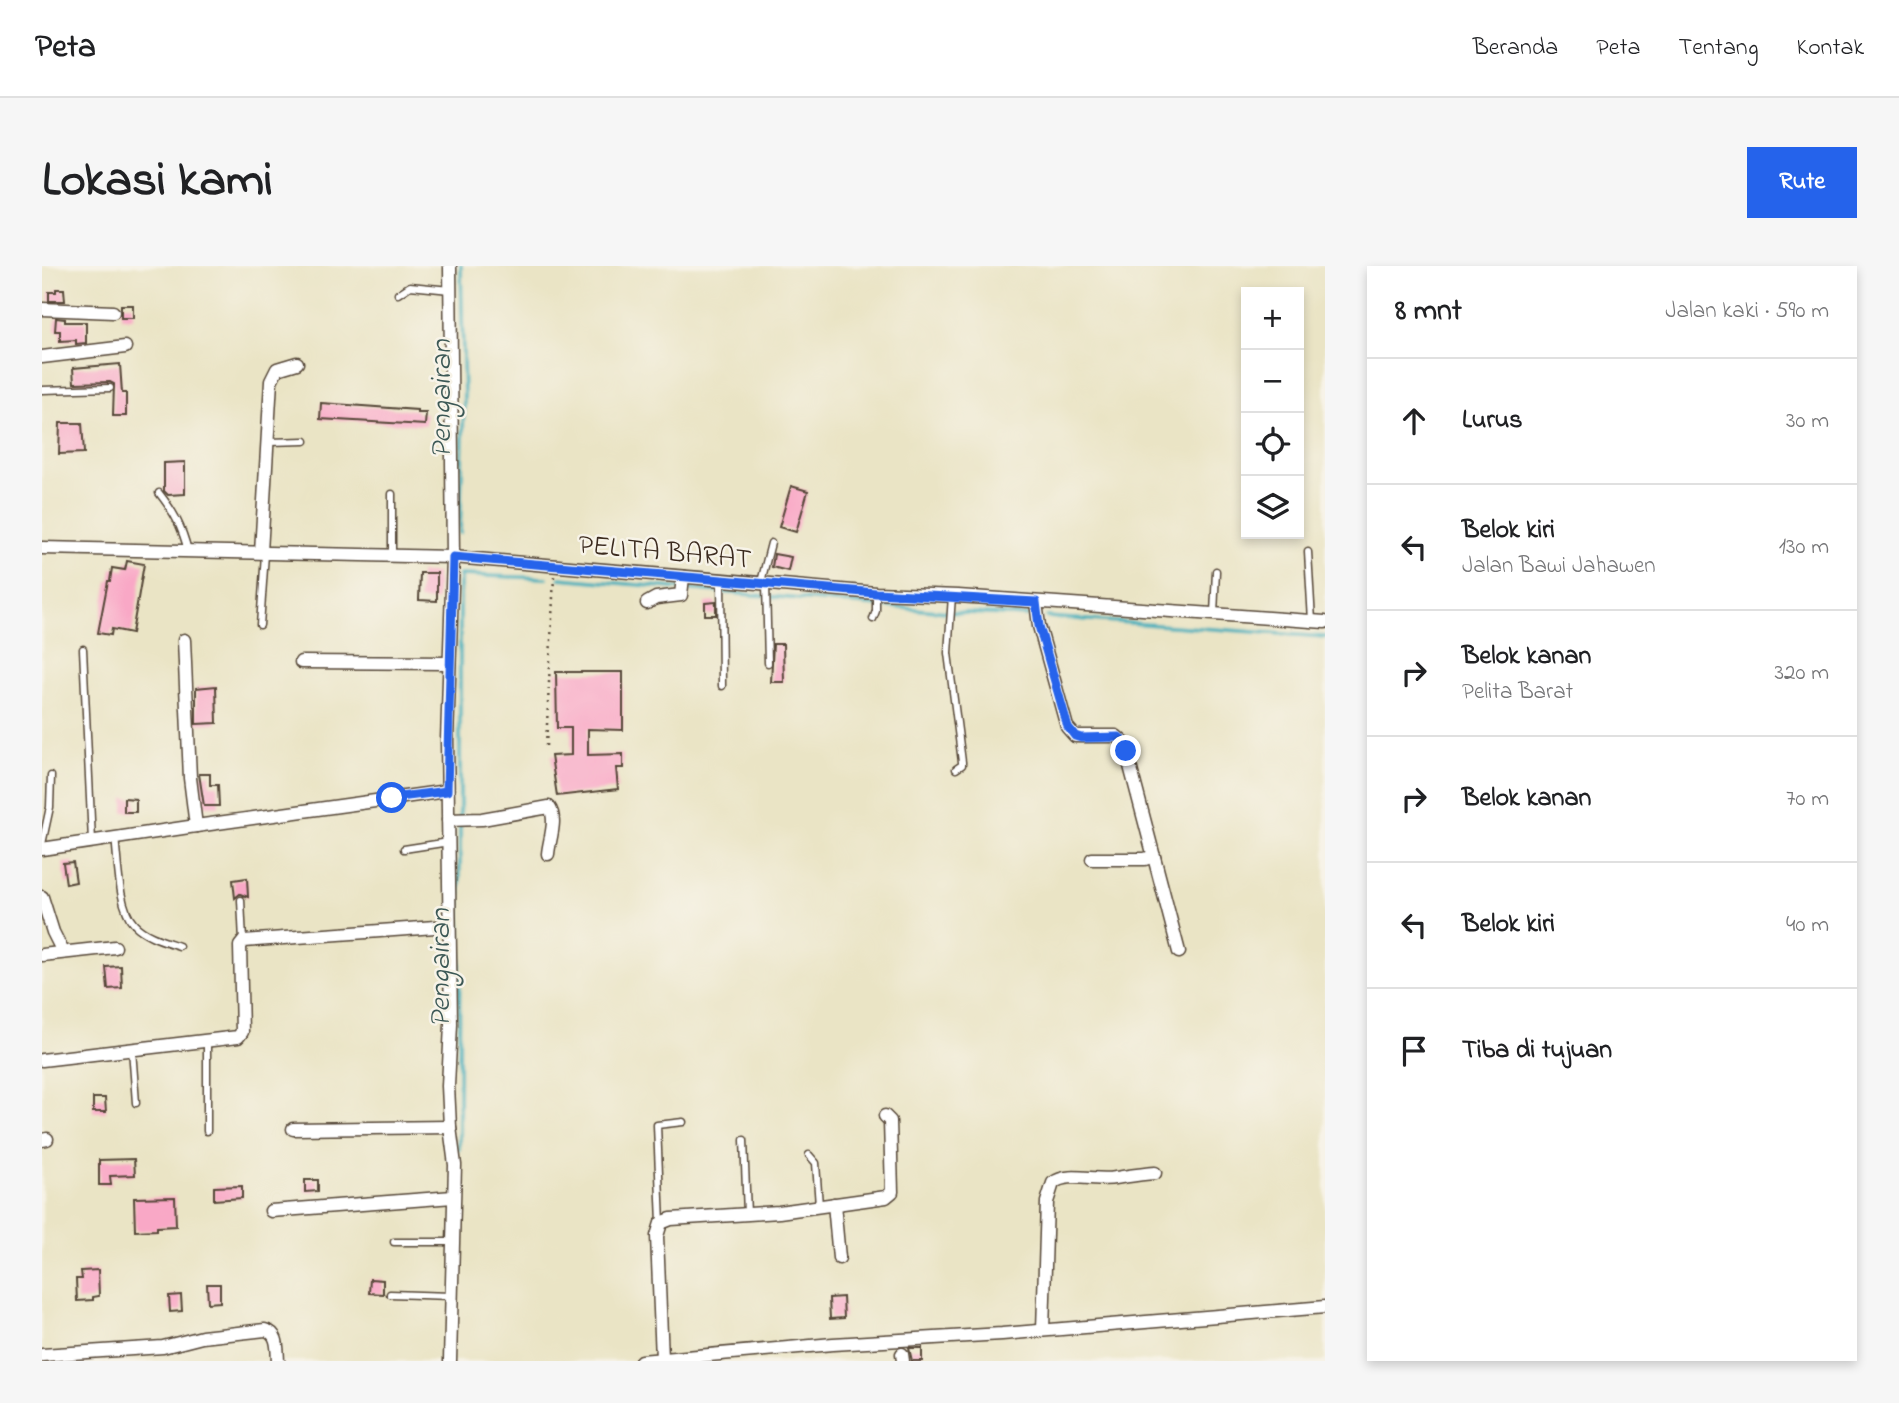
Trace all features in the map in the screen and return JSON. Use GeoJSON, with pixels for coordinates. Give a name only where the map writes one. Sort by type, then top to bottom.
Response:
{"type":"FeatureCollection","features":[{"type":"Feature","properties":{"kind":"street"},"geometry":{"type":"LineString","coordinates":[[450,266],[453,557],[447,791],[450,1127],[455,1165],[450,1361]]}},
{"type":"Feature","properties":{"kind":"street"},"geometry":{"type":"LineString","coordinates":[[42,309],[113,312]]}},
{"type":"Feature","properties":{"kind":"street"},"geometry":{"type":"LineString","coordinates":[[42,357],[125,348]]}},
{"type":"Feature","properties":{"kind":"street"},"geometry":{"type":"LineString","coordinates":[[263,552],[271,381],[277,369],[297,363]]}},
{"type":"Feature","properties":{"kind":"street","name":"PELITA BARAT"},"geometry":{"type":"LineString","coordinates":[[42,548],[453,557],[876,593],[1319,622]]}},
{"type":"Feature","properties":{"kind":"street"},"geometry":{"type":"LineString","coordinates":[[647,603],[656,598],[681,595],[683,577]]}},
{"type":"Feature","properties":{"kind":"street"},"geometry":{"type":"LineString","coordinates":[[1036,602],[1039,626],[1068,727],[1075,736],[1081,738],[1116,736],[1122,740],[1179,952]]}},
{"type":"Feature","properties":{"kind":"street"},"geometry":{"type":"LineString","coordinates":[[184,640],[190,778],[196,826]]}},
{"type":"Feature","properties":{"kind":"street"},"geometry":{"type":"LineString","coordinates":[[301,662],[449,663]]}},
{"type":"Feature","properties":{"kind":"street"},"geometry":{"type":"LineString","coordinates":[[42,847],[447,791]]}},
{"type":"Feature","properties":{"kind":"street"},"geometry":{"type":"LineString","coordinates":[[448,820],[482,819],[549,807],[553,818],[548,854]]}},
{"type":"Feature","properties":{"kind":"street"},"geometry":{"type":"LineString","coordinates":[[1092,859],[1145,859],[1154,856]]}},
{"type":"Feature","properties":{"kind":"street"},"geometry":{"type":"LineString","coordinates":[[42,897],[53,932],[64,952]]}},
{"type":"Feature","properties":{"kind":"street"},"geometry":{"type":"LineString","coordinates":[[42,1060],[238,1037],[242,1033],[240,946],[243,941],[449,926]]}},
{"type":"Feature","properties":{"kind":"street"},"geometry":{"type":"LineString","coordinates":[[42,955],[115,947]]}},
{"type":"Feature","properties":{"kind":"street"},"geometry":{"type":"LineString","coordinates":[[662,1359],[657,1236],[661,1223],[671,1219],[747,1214],[886,1197],[892,1192],[890,1121],[885,1116]]}},
{"type":"Feature","properties":{"kind":"street"},"geometry":{"type":"LineString","coordinates":[[293,1129],[450,1127]]}},
{"type":"Feature","properties":{"kind":"street"},"geometry":{"type":"LineString","coordinates":[[1043,1330],[1047,1202],[1053,1183],[1061,1178],[1114,1179],[1155,1173]]}},
{"type":"Feature","properties":{"kind":"street"},"geometry":{"type":"LineString","coordinates":[[271,1211],[453,1197]]}},
{"type":"Feature","properties":{"kind":"street"},"geometry":{"type":"LineString","coordinates":[[834,1204],[839,1258]]}},
{"type":"Feature","properties":{"kind":"street"},"geometry":{"type":"LineString","coordinates":[[641,1361],[738,1356],[1325,1307]]}},
{"type":"Feature","properties":{"kind":"street"},"geometry":{"type":"LineString","coordinates":[[42,1355],[63,1357],[163,1347],[202,1337],[265,1330],[274,1335],[278,1361]]}},
{"type":"Feature","properties":{"kind":"street"},"geometry":{"type":"LineString","coordinates":[[163,1347],[164,1361]]}},
{"type":"Feature","properties":{"kind":"lane"},"geometry":{"type":"LineString","coordinates":[[398,294],[410,286],[450,290]]}},
{"type":"Feature","properties":{"kind":"lane"},"geometry":{"type":"LineString","coordinates":[[42,390],[110,388]]}},
{"type":"Feature","properties":{"kind":"lane"},"geometry":{"type":"LineString","coordinates":[[266,443],[305,441]]}},
{"type":"Feature","properties":{"kind":"lane"},"geometry":{"type":"LineString","coordinates":[[159,493],[182,526],[188,551]]}},
{"type":"Feature","properties":{"kind":"lane"},"geometry":{"type":"LineString","coordinates":[[392,494],[392,556]]}},
{"type":"Feature","properties":{"kind":"lane"},"geometry":{"type":"LineString","coordinates":[[768,663],[764,582],[771,543]]}},
{"type":"Feature","properties":{"kind":"lane"},"geometry":{"type":"LineString","coordinates":[[260,625],[263,552]]}},
{"type":"Feature","properties":{"kind":"lane"},"geometry":{"type":"LineString","coordinates":[[1308,552],[1319,622]]}},
{"type":"Feature","properties":{"kind":"lane"},"geometry":{"type":"LineString","coordinates":[[1214,614],[1216,571]]}},
{"type":"Feature","properties":{"kind":"lane"},"geometry":{"type":"LineString","coordinates":[[721,579],[722,686]]}},
{"type":"Feature","properties":{"kind":"lane"},"geometry":{"type":"LineString","coordinates":[[873,619],[876,593]]}},
{"type":"Feature","properties":{"kind":"lane"},"geometry":{"type":"LineString","coordinates":[[952,596],[947,653],[962,762],[956,769]]}},
{"type":"Feature","properties":{"kind":"lane"},"geometry":{"type":"LineString","coordinates":[[83,649],[92,841]]}},
{"type":"Feature","properties":{"kind":"lane"},"geometry":{"type":"LineString","coordinates":[[42,847],[51,795],[51,776]]}},
{"type":"Feature","properties":{"kind":"lane"},"geometry":{"type":"LineString","coordinates":[[115,837],[124,909],[134,925],[152,936],[179,946]]}},
{"type":"Feature","properties":{"kind":"lane"},"geometry":{"type":"LineString","coordinates":[[404,849],[449,842]]}},
{"type":"Feature","properties":{"kind":"lane"},"geometry":{"type":"LineString","coordinates":[[241,900],[243,941]]}},
{"type":"Feature","properties":{"kind":"lane"},"geometry":{"type":"LineString","coordinates":[[207,1040],[207,1131]]}},
{"type":"Feature","properties":{"kind":"lane"},"geometry":{"type":"LineString","coordinates":[[132,1049],[136,1104]]}},
{"type":"Feature","properties":{"kind":"lane"},"geometry":{"type":"LineString","coordinates":[[661,1223],[657,1125],[683,1122]]}},
{"type":"Feature","properties":{"kind":"lane"},"geometry":{"type":"LineString","coordinates":[[744,1140],[747,1214]]}},
{"type":"Feature","properties":{"kind":"lane"},"geometry":{"type":"LineString","coordinates":[[809,1155],[816,1163],[819,1206]]}},
{"type":"Feature","properties":{"kind":"lane"},"geometry":{"type":"LineString","coordinates":[[394,1241],[452,1242]]}},
{"type":"Feature","properties":{"kind":"lane"},"geometry":{"type":"LineString","coordinates":[[390,1294],[451,1296]]}},
{"type":"Feature","properties":{"kind":"path"},"geometry":{"type":"LineString","coordinates":[[546,746],[554,565]]}},
{"type":"Feature","properties":{"kind":"building"},"geometry":{"type":"Polygon","coordinates":[[[56,289],[64,289],[65,301],[49,301],[49,292],[56,292],[56,289]]]}},
{"type":"Feature","properties":{"kind":"building"},"geometry":{"type":"Polygon","coordinates":[[[121,305],[133,305],[133,318],[121,318],[121,305]]]}},
{"type":"Feature","properties":{"kind":"building"},"geometry":{"type":"Polygon","coordinates":[[[56,318],[65,319],[65,322],[86,322],[86,343],[76,344],[76,340],[60,341],[60,331],[55,331],[56,318]]]}},
{"type":"Feature","properties":{"kind":"building"},"geometry":{"type":"Polygon","coordinates":[[[120,364],[122,393],[126,393],[126,416],[113,416],[114,384],[74,383],[73,368],[120,364]]]}},
{"type":"Feature","properties":{"kind":"building"},"geometry":{"type":"Polygon","coordinates":[[[321,403],[417,410],[417,413],[426,413],[425,425],[320,419],[321,403]]]}},
{"type":"Feature","properties":{"kind":"building"},"geometry":{"type":"Polygon","coordinates":[[[60,423],[82,423],[84,453],[59,454],[60,423]]]}},
{"type":"Feature","properties":{"kind":"building"},"geometry":{"type":"Polygon","coordinates":[[[185,462],[185,494],[168,495],[164,491],[164,463],[185,462]]]}},
{"type":"Feature","properties":{"kind":"building"},"geometry":{"type":"Polygon","coordinates":[[[791,486],[808,491],[796,532],[779,527],[791,486]]]}},
{"type":"Feature","properties":{"kind":"building"},"geometry":{"type":"Polygon","coordinates":[[[774,554],[791,557],[788,571],[772,567],[774,554]]]}},
{"type":"Feature","properties":{"kind":"building"},"geometry":{"type":"Polygon","coordinates":[[[127,561],[144,564],[132,633],[112,629],[111,635],[98,633],[112,568],[125,570],[127,561]]]}},
{"type":"Feature","properties":{"kind":"building"},"geometry":{"type":"Polygon","coordinates":[[[420,573],[437,573],[437,601],[419,600],[420,573]]]}},
{"type":"Feature","properties":{"kind":"building"},"geometry":{"type":"Polygon","coordinates":[[[716,602],[716,615],[705,615],[705,603],[716,602]]]}},
{"type":"Feature","properties":{"kind":"building"},"geometry":{"type":"Polygon","coordinates":[[[773,644],[783,644],[784,682],[771,682],[773,644]]]}},
{"type":"Feature","properties":{"kind":"building"},"geometry":{"type":"Polygon","coordinates":[[[556,672],[623,672],[623,730],[588,729],[588,755],[623,754],[623,768],[616,768],[618,789],[557,796],[551,756],[571,755],[571,728],[557,728],[556,672]]]}},
{"type":"Feature","properties":{"kind":"building"},"geometry":{"type":"Polygon","coordinates":[[[216,686],[217,723],[196,724],[196,688],[216,686]]]}},
{"type":"Feature","properties":{"kind":"building"},"geometry":{"type":"Polygon","coordinates":[[[199,774],[210,774],[210,785],[218,785],[219,806],[204,806],[199,774]]]}},
{"type":"Feature","properties":{"kind":"building"},"geometry":{"type":"Polygon","coordinates":[[[124,798],[136,799],[136,812],[124,812],[124,798]]]}},
{"type":"Feature","properties":{"kind":"building"},"geometry":{"type":"Polygon","coordinates":[[[73,862],[76,882],[66,884],[63,863],[73,862]]]}},
{"type":"Feature","properties":{"kind":"building"},"geometry":{"type":"Polygon","coordinates":[[[247,878],[248,897],[240,894],[235,898],[233,880],[247,878]]]}},
{"type":"Feature","properties":{"kind":"building"},"geometry":{"type":"Polygon","coordinates":[[[121,966],[122,988],[108,989],[106,967],[121,966]]]}},
{"type":"Feature","properties":{"kind":"building"},"geometry":{"type":"Polygon","coordinates":[[[93,1098],[105,1098],[106,1112],[93,1112],[93,1098]]]}},
{"type":"Feature","properties":{"kind":"building"},"geometry":{"type":"Polygon","coordinates":[[[134,1159],[135,1175],[110,1176],[111,1185],[99,1185],[99,1160],[134,1159]]]}},
{"type":"Feature","properties":{"kind":"building"},"geometry":{"type":"Polygon","coordinates":[[[305,1180],[318,1180],[318,1191],[305,1192],[305,1180]]]}},
{"type":"Feature","properties":{"kind":"building"},"geometry":{"type":"Polygon","coordinates":[[[242,1186],[242,1198],[214,1200],[214,1187],[242,1186]]]}},
{"type":"Feature","properties":{"kind":"building"},"geometry":{"type":"Polygon","coordinates":[[[175,1197],[176,1226],[135,1231],[134,1198],[175,1197]]]}},
{"type":"Feature","properties":{"kind":"building"},"geometry":{"type":"Polygon","coordinates":[[[98,1270],[99,1296],[93,1297],[93,1300],[77,1301],[76,1279],[82,1279],[81,1271],[98,1270]]]}},
{"type":"Feature","properties":{"kind":"building"},"geometry":{"type":"Polygon","coordinates":[[[370,1279],[383,1280],[383,1294],[369,1293],[370,1279]]]}},
{"type":"Feature","properties":{"kind":"building"},"geometry":{"type":"Polygon","coordinates":[[[207,1284],[220,1284],[220,1302],[208,1303],[207,1284]]]}},
{"type":"Feature","properties":{"kind":"building"},"geometry":{"type":"Polygon","coordinates":[[[181,1295],[182,1311],[170,1312],[169,1296],[181,1295]]]}},
{"type":"Feature","properties":{"kind":"building"},"geometry":{"type":"Polygon","coordinates":[[[843,1297],[844,1318],[830,1319],[829,1298],[843,1297]]]}},
{"type":"Feature","properties":{"kind":"building"},"geometry":{"type":"Polygon","coordinates":[[[909,1348],[922,1348],[922,1361],[912,1361],[909,1348]]]}},
{"type":"Feature","properties":{"kind":"waterway","name":"Pengairan"},"geometry":{"type":"LineString","coordinates":[[460,533],[464,400],[461,266]]}},
{"type":"Feature","properties":{"kind":"waterway","name":"Pengairan"},"geometry":{"type":"LineString","coordinates":[[460,817],[460,575],[547,578]]}},
{"type":"Feature","properties":{"kind":"waterway"},"geometry":{"type":"LineString","coordinates":[[560,578],[948,612],[1027,616]]}},
{"type":"Feature","properties":{"kind":"waterway"},"geometry":{"type":"LineString","coordinates":[[1047,617],[1325,637]]}},
{"type":"Feature","properties":{"kind":"waterway","name":"Pengairan"},"geometry":{"type":"LineString","coordinates":[[459,1149],[460,824]]}},
{"type":"Feature","properties":{"kind":"route"},"geometry":{"type":"LineString","coordinates":[[392,798],[447,791],[453,557],[876,593],[1036,602],[1039,626],[1072,734],[1081,738],[1116,736],[1122,740],[1126,751]]}}]}
